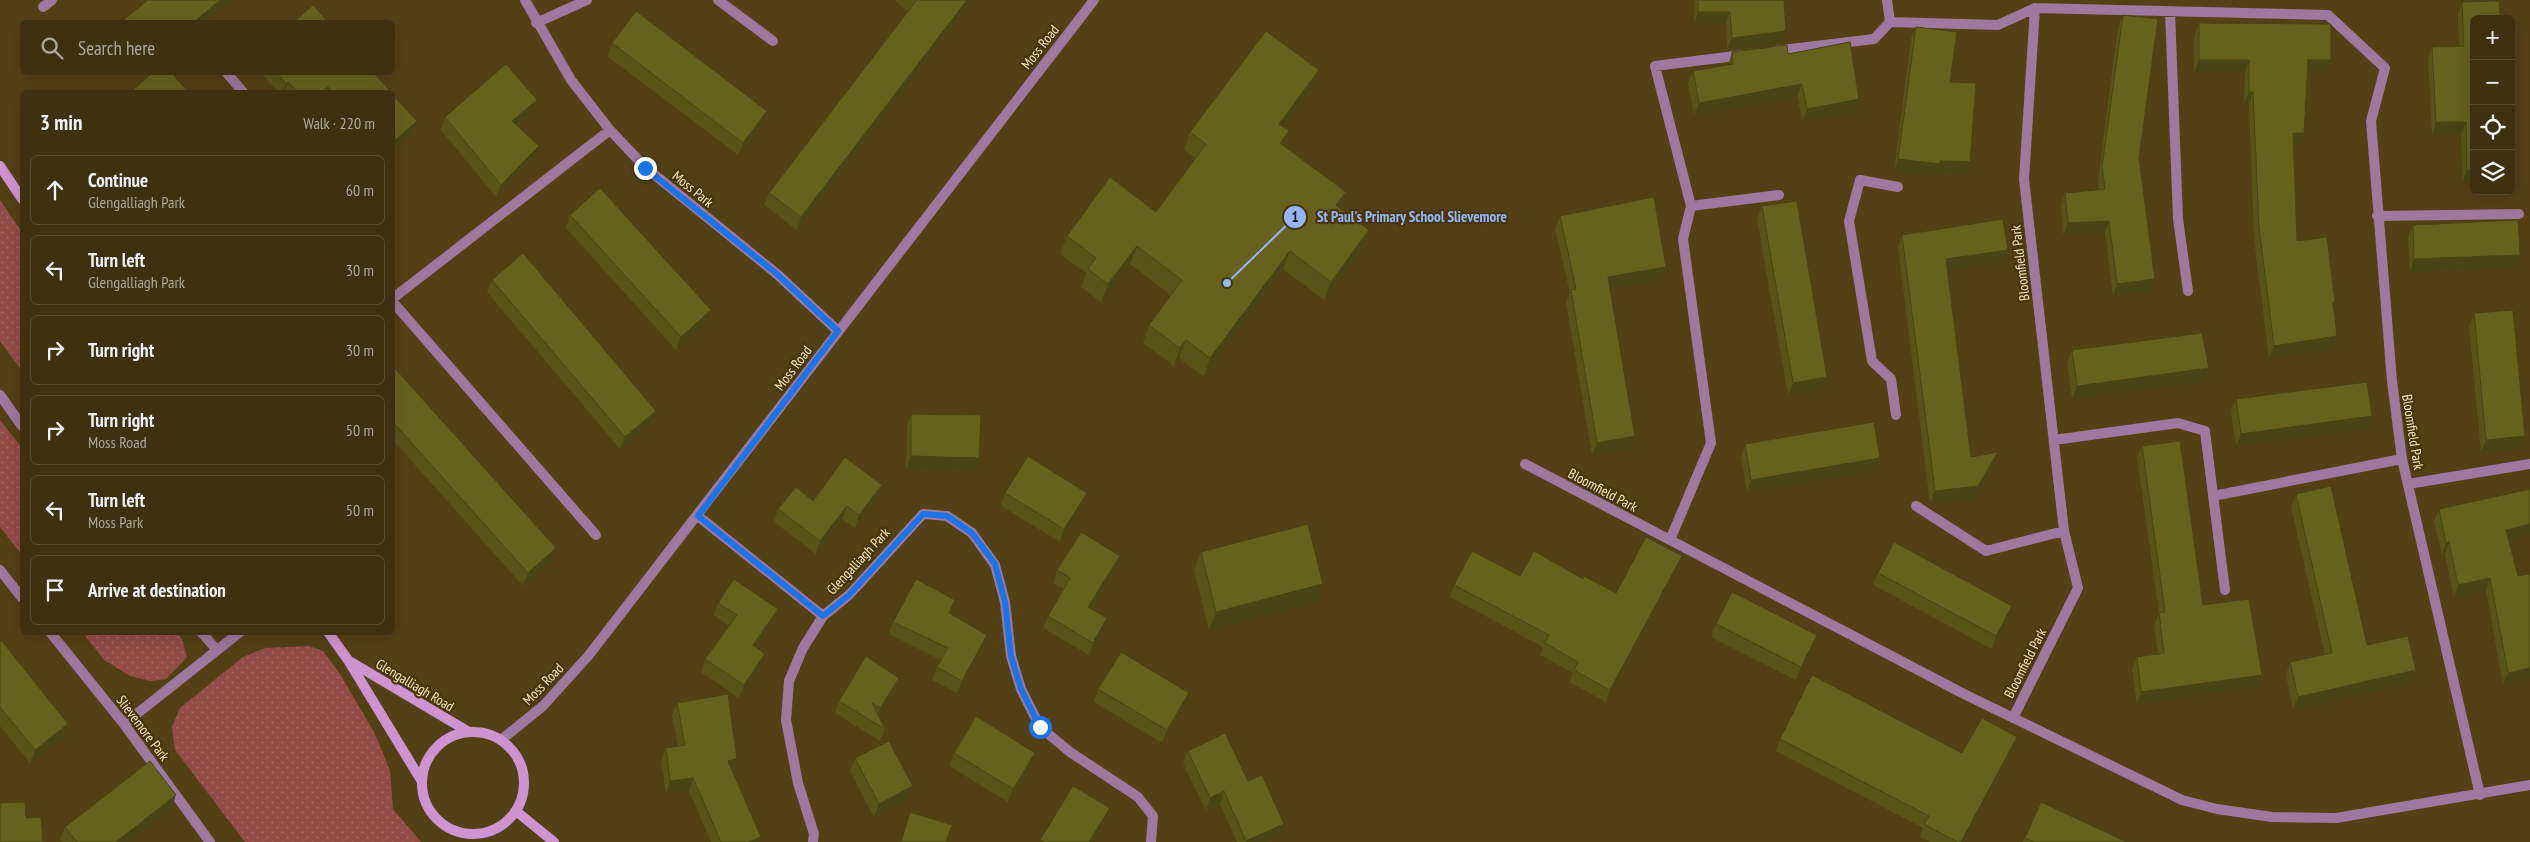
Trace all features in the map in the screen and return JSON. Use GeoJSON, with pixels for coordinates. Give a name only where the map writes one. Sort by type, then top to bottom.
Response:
{"type":"FeatureCollection","features":[{"type":"Feature","properties":{"kind":"main road"},"geometry":{"type":"LineString","coordinates":[[0,166],[20,196]]}},
{"type":"Feature","properties":{"kind":"main road","name":"Glengalliagh Road"},"geometry":{"type":"LineString","coordinates":[[330,635],[348,660],[421,780]]}},
{"type":"Feature","properties":{"kind":"main road","name":"Glengalliagh Road"},"geometry":{"type":"LineString","coordinates":[[348,660],[470,732]]}},
{"type":"Feature","properties":{"kind":"main road"},"geometry":{"type":"LineString","coordinates":[[470,732],[488,734],[501,740],[513,751],[523,773],[523,797],[516,811],[504,824],[490,832],[473,835],[457,832],[442,824],[430,812],[423,797],[421,780],[425,764],[434,750],[446,739],[470,732]]}},
{"type":"Feature","properties":{"kind":"main road"},"geometry":{"type":"LineString","coordinates":[[516,811],[554,842]]}},
{"type":"Feature","properties":{"kind":"street"},"geometry":{"type":"LineString","coordinates":[[43,7],[52,0]]}},
{"type":"Feature","properties":{"kind":"street","name":"Moss Park"},"geometry":{"type":"LineString","coordinates":[[525,0],[536,23],[571,80],[610,130],[645,168],[777,274],[838,331]]}},
{"type":"Feature","properties":{"kind":"street"},"geometry":{"type":"LineString","coordinates":[[536,23],[587,0]]}},
{"type":"Feature","properties":{"kind":"street"},"geometry":{"type":"LineString","coordinates":[[718,0],[773,41]]}},
{"type":"Feature","properties":{"kind":"street","name":"Moss Road"},"geometry":{"type":"LineString","coordinates":[[501,740],[542,706],[589,655],[1094,0]]}},
{"type":"Feature","properties":{"kind":"street"},"geometry":{"type":"LineString","coordinates":[[1887,0],[1890,22]]}},
{"type":"Feature","properties":{"kind":"street"},"geometry":{"type":"LineString","coordinates":[[1670,540],[1711,443],[1683,239],[1691,206],[1656,66],[1874,39],[1890,22],[1998,26],[2035,8],[2170,11],[2178,219],[2188,291]]}},
{"type":"Feature","properties":{"kind":"street","name":"Bloomfield Park"},"geometry":{"type":"LineString","coordinates":[[2013,718],[2078,588],[2064,531],[2024,179],[2036,28],[2035,8]]}},
{"type":"Feature","properties":{"kind":"street","name":"Bloomfield Park"},"geometry":{"type":"LineString","coordinates":[[2170,11],[2328,15],[2385,68],[2371,121],[2377,216],[2392,380],[2402,459],[2480,795]]}},
{"type":"Feature","properties":{"kind":"street"},"geometry":{"type":"LineString","coordinates":[[229,75],[241,90]]}},
{"type":"Feature","properties":{"kind":"street"},"geometry":{"type":"LineString","coordinates":[[395,298],[610,130]]}},
{"type":"Feature","properties":{"kind":"street"},"geometry":{"type":"LineString","coordinates":[[1896,415],[1891,379],[1872,362],[1849,221],[1860,180],[1898,187]]}},
{"type":"Feature","properties":{"kind":"street"},"geometry":{"type":"LineString","coordinates":[[1691,206],[1779,194]]}},
{"type":"Feature","properties":{"kind":"street"},"geometry":{"type":"LineString","coordinates":[[2377,216],[2520,214]]}},
{"type":"Feature","properties":{"kind":"street"},"geometry":{"type":"LineString","coordinates":[[395,303],[596,535]]}},
{"type":"Feature","properties":{"kind":"street"},"geometry":{"type":"LineString","coordinates":[[0,396],[20,423]]}},
{"type":"Feature","properties":{"kind":"street"},"geometry":{"type":"LineString","coordinates":[[2054,440],[2178,423],[2205,431],[2226,590]]}},
{"type":"Feature","properties":{"kind":"street"},"geometry":{"type":"LineString","coordinates":[[2213,496],[2402,459]]}},
{"type":"Feature","properties":{"kind":"street","name":"Bloomfield Park"},"geometry":{"type":"LineString","coordinates":[[1525,464],[2013,718],[2182,800],[2217,809],[2272,817],[2336,818],[2530,785]]}},
{"type":"Feature","properties":{"kind":"street"},"geometry":{"type":"LineString","coordinates":[[2408,484],[2530,464]]}},
{"type":"Feature","properties":{"kind":"street"},"geometry":{"type":"LineString","coordinates":[[1916,506],[1986,551],[2064,531]]}},
{"type":"Feature","properties":{"kind":"street","name":"Glengalliagh Park"},"geometry":{"type":"LineString","coordinates":[[813,842],[814,834],[798,784],[786,720],[789,680],[803,648],[823,616],[849,595],[923,514],[947,516],[972,533],[995,564],[1005,602],[1011,656],[1021,689],[1040,727],[1070,752],[1138,797],[1153,816],[1151,842]]}},
{"type":"Feature","properties":{"kind":"street"},"geometry":{"type":"LineString","coordinates":[[698,516],[823,616]]}},
{"type":"Feature","properties":{"kind":"street"},"geometry":{"type":"LineString","coordinates":[[0,570],[20,595]]}},
{"type":"Feature","properties":{"kind":"street","name":"Slievemore Park"},"geometry":{"type":"LineString","coordinates":[[52,635],[124,724],[210,842]]}},
{"type":"Feature","properties":{"kind":"street"},"geometry":{"type":"LineString","coordinates":[[204,635],[217,650]]}},
{"type":"Feature","properties":{"kind":"street"},"geometry":{"type":"LineString","coordinates":[[124,724],[236,635]]}},
{"type":"Feature","properties":{"kind":"shaded area"},"geometry":{"type":"Polygon","coordinates":[[[0,200],[20,229],[20,368],[0,341],[0,200]]]}},
{"type":"Feature","properties":{"kind":"shaded area"},"geometry":{"type":"Polygon","coordinates":[[[0,420],[20,445],[20,552],[0,527],[0,420]]]}},
{"type":"Feature","properties":{"kind":"shaded area"},"geometry":{"type":"Polygon","coordinates":[[[85,635],[179,635],[182,639],[187,657],[166,679],[151,681],[130,676],[104,660],[85,635]]]}},
{"type":"Feature","properties":{"kind":"shaded area"},"geometry":{"type":"Polygon","coordinates":[[[309,646],[323,651],[340,674],[374,732],[390,770],[393,809],[421,842],[245,842],[175,750],[172,727],[180,708],[243,657],[265,648],[309,646]]]}},
{"type":"Feature","properties":{"kind":"building"},"geometry":{"type":"Polygon","coordinates":[[[148,0],[220,0],[196,20],[123,20],[148,0]]]}},
{"type":"Feature","properties":{"kind":"building"},"geometry":{"type":"Polygon","coordinates":[[[915,0],[967,0],[801,217],[769,193],[915,0]]]}},
{"type":"Feature","properties":{"kind":"building"},"geometry":{"type":"Polygon","coordinates":[[[1698,0],[1784,0],[1786,31],[1732,38],[1730,12],[1698,12],[1698,0]]]}},
{"type":"Feature","properties":{"kind":"building"},"geometry":{"type":"Polygon","coordinates":[[[2499,1],[2500,15],[2470,15],[2470,170],[2467,170],[2466,122],[2436,122],[2432,47],[2464,46],[2462,2],[2499,1]]]}},
{"type":"Feature","properties":{"kind":"building"},"geometry":{"type":"Polygon","coordinates":[[[313,5],[326,20],[296,20],[313,5]]]}},
{"type":"Feature","properties":{"kind":"building"},"geometry":{"type":"Polygon","coordinates":[[[636,11],[767,111],[743,143],[612,43],[636,11]]]}},
{"type":"Feature","properties":{"kind":"building"},"geometry":{"type":"Polygon","coordinates":[[[2123,15],[2158,19],[2139,158],[2155,279],[2117,284],[2109,221],[2068,223],[2065,193],[2105,189],[2102,167],[2123,15]]]}},
{"type":"Feature","properties":{"kind":"building"},"geometry":{"type":"Polygon","coordinates":[[[2199,23],[2331,24],[2331,60],[2308,60],[2304,133],[2293,133],[2297,241],[2327,237],[2337,336],[2274,346],[2259,227],[2253,92],[2249,92],[2249,60],[2199,60],[2199,23]]]}},
{"type":"Feature","properties":{"kind":"building"},"geometry":{"type":"Polygon","coordinates":[[[1916,27],[1957,32],[1950,82],[1976,83],[1970,162],[1940,161],[1940,164],[1898,159],[1916,27]]]}},
{"type":"Feature","properties":{"kind":"building"},"geometry":{"type":"Polygon","coordinates":[[[1266,31],[1319,70],[1279,124],[1289,131],[1280,143],[1346,192],[1336,205],[1369,230],[1331,282],[1290,251],[1210,358],[1186,340],[1180,348],[1149,325],[1182,280],[1137,246],[1108,284],[1088,269],[1096,258],[1067,236],[1110,177],[1156,212],[1206,144],[1190,132],[1266,31]]]}},
{"type":"Feature","properties":{"kind":"building"},"geometry":{"type":"Polygon","coordinates":[[[1850,42],[1859,99],[1807,109],[1802,84],[1699,103],[1693,71],[1733,64],[1732,52],[1787,45],[1788,54],[1850,42]]]}},
{"type":"Feature","properties":{"kind":"building"},"geometry":{"type":"Polygon","coordinates":[[[506,64],[537,100],[512,121],[539,146],[501,185],[445,117],[506,64]]]}},
{"type":"Feature","properties":{"kind":"building"},"geometry":{"type":"Polygon","coordinates":[[[150,75],[174,75],[186,90],[133,90],[150,75]]]}},
{"type":"Feature","properties":{"kind":"building"},"geometry":{"type":"Polygon","coordinates":[[[278,75],[376,75],[389,90],[331,90],[328,87],[324,90],[296,90],[288,82],[286,84],[278,75]]]}},
{"type":"Feature","properties":{"kind":"building"},"geometry":{"type":"Polygon","coordinates":[[[395,97],[417,121],[395,140],[395,97]]]}},
{"type":"Feature","properties":{"kind":"building"},"geometry":{"type":"Polygon","coordinates":[[[600,188],[711,310],[681,337],[570,215],[600,188]]]}},
{"type":"Feature","properties":{"kind":"building"},"geometry":{"type":"Polygon","coordinates":[[[1654,197],[1666,267],[1608,277],[1635,436],[1597,443],[1571,290],[1576,289],[1560,216],[1654,197]]]}},
{"type":"Feature","properties":{"kind":"building"},"geometry":{"type":"Polygon","coordinates":[[[1797,201],[1827,377],[1793,383],[1762,206],[1797,201]]]}},
{"type":"Feature","properties":{"kind":"building"},"geometry":{"type":"Polygon","coordinates":[[[2003,219],[2008,250],[1946,259],[1971,457],[1998,452],[1978,486],[1935,491],[1902,235],[2003,219]]]}},
{"type":"Feature","properties":{"kind":"building"},"geometry":{"type":"Polygon","coordinates":[[[2518,220],[2520,255],[2414,259],[2413,225],[2518,220]]]}},
{"type":"Feature","properties":{"kind":"building"},"geometry":{"type":"Polygon","coordinates":[[[523,253],[656,411],[625,437],[492,280],[523,253]]]}},
{"type":"Feature","properties":{"kind":"building"},"geometry":{"type":"Polygon","coordinates":[[[2513,310],[2525,436],[2486,440],[2474,313],[2513,310]]]}},
{"type":"Feature","properties":{"kind":"building"},"geometry":{"type":"Polygon","coordinates":[[[2202,333],[2209,368],[2077,386],[2072,350],[2202,333]]]}},
{"type":"Feature","properties":{"kind":"building"},"geometry":{"type":"Polygon","coordinates":[[[395,368],[556,548],[528,573],[395,424],[395,368]]]}},
{"type":"Feature","properties":{"kind":"building"},"geometry":{"type":"Polygon","coordinates":[[[2367,382],[2372,416],[2241,434],[2236,399],[2367,382]]]}},
{"type":"Feature","properties":{"kind":"building"},"geometry":{"type":"Polygon","coordinates":[[[911,414],[981,415],[979,458],[911,456],[911,414]]]}},
{"type":"Feature","properties":{"kind":"building"},"geometry":{"type":"Polygon","coordinates":[[[1874,422],[1880,458],[1751,480],[1745,444],[1874,422]]]}},
{"type":"Feature","properties":{"kind":"building"},"geometry":{"type":"Polygon","coordinates":[[[2180,441],[2203,605],[2249,599],[2262,675],[2141,692],[2137,657],[2164,653],[2159,613],[2165,612],[2142,446],[2180,441]]]}},
{"type":"Feature","properties":{"kind":"building"},"geometry":{"type":"Polygon","coordinates":[[[1028,456],[1087,493],[1064,529],[1005,493],[1028,456]]]}},
{"type":"Feature","properties":{"kind":"building"},"geometry":{"type":"Polygon","coordinates":[[[845,457],[882,485],[859,515],[847,506],[820,541],[778,509],[796,487],[813,501],[845,457]]]}},
{"type":"Feature","properties":{"kind":"building"},"geometry":{"type":"Polygon","coordinates":[[[2331,486],[2367,645],[2408,636],[2416,670],[2298,697],[2290,662],[2332,653],[2296,494],[2331,486]]]}},
{"type":"Feature","properties":{"kind":"building"},"geometry":{"type":"Polygon","coordinates":[[[2530,489],[2530,524],[2506,530],[2518,576],[2530,574],[2530,668],[2508,673],[2490,578],[2458,585],[2449,542],[2446,543],[2439,509],[2530,489]]]}},
{"type":"Feature","properties":{"kind":"building"},"geometry":{"type":"Polygon","coordinates":[[[1308,524],[1323,584],[1216,612],[1201,552],[1308,524]]]}},
{"type":"Feature","properties":{"kind":"building"},"geometry":{"type":"Polygon","coordinates":[[[1081,532],[1120,556],[1088,607],[1107,618],[1093,643],[1048,616],[1070,578],[1057,570],[1081,532]]]}},
{"type":"Feature","properties":{"kind":"building"},"geometry":{"type":"Polygon","coordinates":[[[1646,537],[1682,556],[1610,690],[1574,670],[1578,662],[1545,643],[1549,635],[1454,585],[1472,551],[1520,576],[1534,551],[1583,579],[1584,576],[1616,593],[1646,537]]]}},
{"type":"Feature","properties":{"kind":"building"},"geometry":{"type":"Polygon","coordinates":[[[1894,542],[2012,606],[1996,636],[1878,573],[1894,542]]]}},
{"type":"Feature","properties":{"kind":"building"},"geometry":{"type":"Polygon","coordinates":[[[734,579],[778,609],[753,645],[765,654],[744,685],[705,659],[737,615],[718,603],[734,579]]]}},
{"type":"Feature","properties":{"kind":"building"},"geometry":{"type":"Polygon","coordinates":[[[916,579],[955,600],[949,613],[987,635],[962,681],[937,667],[948,648],[893,622],[916,579]]]}},
{"type":"Feature","properties":{"kind":"building"},"geometry":{"type":"Polygon","coordinates":[[[1732,592],[1817,635],[1801,667],[1716,624],[1732,592]]]}},
{"type":"Feature","properties":{"kind":"building"},"geometry":{"type":"Polygon","coordinates":[[[1,640],[68,724],[35,750],[0,707],[1,640]]]}},
{"type":"Feature","properties":{"kind":"building"},"geometry":{"type":"Polygon","coordinates":[[[1121,652],[1189,693],[1167,730],[1098,689],[1121,652]]]}},
{"type":"Feature","properties":{"kind":"building"},"geometry":{"type":"Polygon","coordinates":[[[866,656],[899,678],[880,708],[872,703],[885,729],[839,701],[866,656]]]}},
{"type":"Feature","properties":{"kind":"building"},"geometry":{"type":"Polygon","coordinates":[[[1812,675],[1962,753],[1982,718],[2017,737],[1961,842],[1957,842],[1924,824],[1929,816],[1780,739],[1812,675]]]}},
{"type":"Feature","properties":{"kind":"building"},"geometry":{"type":"Polygon","coordinates":[[[728,694],[737,759],[728,761],[761,837],[748,842],[721,842],[693,778],[670,781],[666,748],[685,745],[677,703],[728,694]]]}},
{"type":"Feature","properties":{"kind":"building"},"geometry":{"type":"Polygon","coordinates":[[[976,716],[1035,753],[1013,789],[954,753],[976,716]]]}},
{"type":"Feature","properties":{"kind":"building"},"geometry":{"type":"Polygon","coordinates":[[[1225,733],[1248,781],[1262,775],[1284,824],[1246,841],[1224,791],[1210,798],[1188,751],[1225,733]]]}},
{"type":"Feature","properties":{"kind":"building"},"geometry":{"type":"Polygon","coordinates":[[[889,741],[913,786],[879,804],[855,758],[889,741]]]}},
{"type":"Feature","properties":{"kind":"building"},"geometry":{"type":"Polygon","coordinates":[[[150,761],[176,795],[116,842],[77,842],[65,827],[150,761]]]}},
{"type":"Feature","properties":{"kind":"building"},"geometry":{"type":"Polygon","coordinates":[[[1073,786],[1110,808],[1089,842],[1045,842],[1040,840],[1073,786]]]}},
{"type":"Feature","properties":{"kind":"building"},"geometry":{"type":"Polygon","coordinates":[[[25,802],[26,818],[41,817],[43,842],[0,842],[0,803],[25,802]]]}},
{"type":"Feature","properties":{"kind":"building"},"geometry":{"type":"Polygon","coordinates":[[[2041,802],[2127,842],[2034,842],[2025,838],[2041,802]]]}},
{"type":"Feature","properties":{"kind":"building"},"geometry":{"type":"Polygon","coordinates":[[[910,812],[952,825],[946,842],[901,842],[910,812]]]}},
{"type":"Feature","properties":{"kind":"place","name":"St Paul's Primary School Slievemore"},"geometry":{"type":"Point","coordinates":[1227,283]}},
{"type":"Feature","properties":{"kind":"route"},"geometry":{"type":"LineString","coordinates":[[645,168],[777,274],[838,331],[698,516],[823,616],[849,595],[923,514],[947,516],[972,533],[995,564],[1005,602],[1011,656],[1021,689],[1040,727]]}}]}
